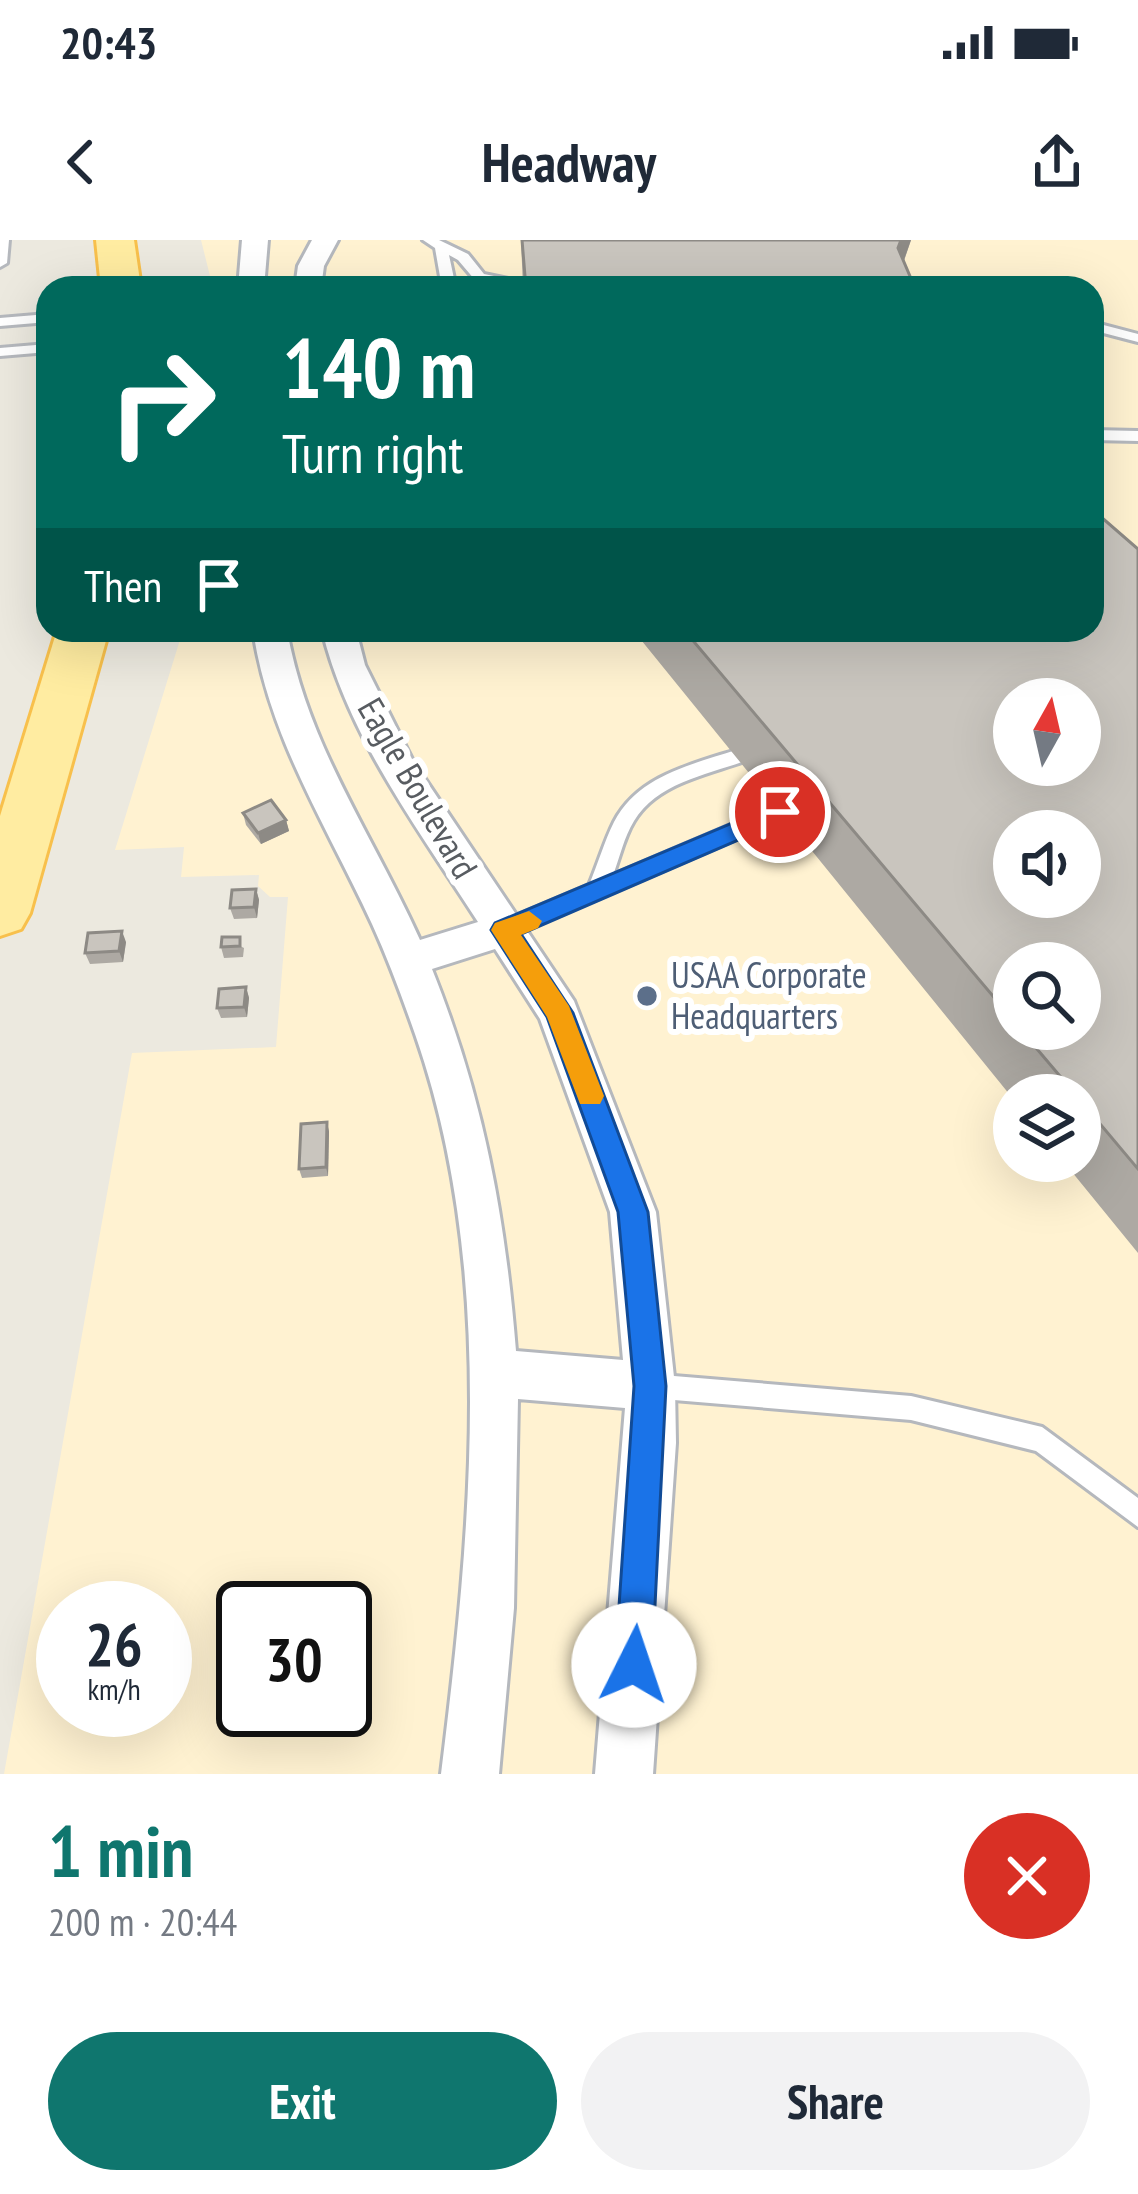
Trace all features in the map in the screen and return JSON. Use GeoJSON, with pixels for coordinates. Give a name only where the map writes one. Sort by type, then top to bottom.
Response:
{"type":"FeatureCollection","features":[{"type":"Feature","properties":{"kind":"main road"},"geometry":{"type":"LineString","coordinates":[[115,240],[120,276]]}},
{"type":"Feature","properties":{"kind":"main road"},"geometry":{"type":"LineString","coordinates":[[0,913],[79,642]]}},
{"type":"Feature","properties":{"kind":"street"},"geometry":{"type":"LineString","coordinates":[[249,276],[255,240]]}},
{"type":"Feature","properties":{"kind":"street"},"geometry":{"type":"LineString","coordinates":[[310,276],[325,240]]}},
{"type":"Feature","properties":{"kind":"street","name":"Eagle Boulevard"},"geometry":{"type":"LineString","coordinates":[[273,642],[290,706],[328,801],[408,961],[459,1109],[492,1312],[489,1615],[470,1774]]}},
{"type":"Feature","properties":{"kind":"street","name":"Eagle Boulevard"},"geometry":{"type":"LineString","coordinates":[[342,642],[348,665],[397,766],[559,1013],[633,1212],[650,1386],[650,1443],[624,1774]]}},
{"type":"Feature","properties":{"kind":"street"},"geometry":{"type":"LineString","coordinates":[[408,961],[504,930]]}},
{"type":"Feature","properties":{"kind":"street"},"geometry":{"type":"LineString","coordinates":[[493,1373],[650,1386]]}},
{"type":"Feature","properties":{"kind":"lane"},"geometry":{"type":"LineString","coordinates":[[0,263],[3,240]]}},
{"type":"Feature","properties":{"kind":"lane"},"geometry":{"type":"LineString","coordinates":[[435,244],[463,257],[478,276]]}},
{"type":"Feature","properties":{"kind":"lane"},"geometry":{"type":"LineString","coordinates":[[435,244],[445,276]]}},
{"type":"Feature","properties":{"kind":"lane"},"geometry":{"type":"LineString","coordinates":[[0,322],[36,319]]}},
{"type":"Feature","properties":{"kind":"lane"},"geometry":{"type":"LineString","coordinates":[[1104,329],[1138,338]]}},
{"type":"Feature","properties":{"kind":"lane"},"geometry":{"type":"LineString","coordinates":[[0,352],[36,349]]}},
{"type":"Feature","properties":{"kind":"lane"},"geometry":{"type":"LineString","coordinates":[[1104,435],[1138,436]]}},
{"type":"Feature","properties":{"kind":"lane"},"geometry":{"type":"LineString","coordinates":[[598,888],[625,818],[639,799],[656,787],[736,757]]}},
{"type":"Feature","properties":{"kind":"lane"},"geometry":{"type":"LineString","coordinates":[[504,930],[780,812]]}},
{"type":"Feature","properties":{"kind":"lane"},"geometry":{"type":"LineString","coordinates":[[650,1386],[911,1408],[1042,1440],[1138,1514]]}},
{"type":"Feature","properties":{"kind":"shaded area","name":"USAA Corporate Headquarters"},"geometry":{"type":"Polygon","coordinates":[[[201,240],[1138,240],[1138,1774],[4,1774],[36,1594],[36,1737],[192,1737],[192,1581],[38,1581],[132,1053],[276,1047],[288,897],[270,897],[258,886],[259,875],[181,877],[184,847],[115,850],[179,642],[1104,642],[1104,276],[210,276],[201,240]]]}},
{"type":"Feature","properties":{"kind":"building"},"geometry":{"type":"Polygon","coordinates":[[[522,240],[901,240],[898,248],[910,276],[525,276],[522,240]]]}},
{"type":"Feature","properties":{"kind":"building"},"geometry":{"type":"Polygon","coordinates":[[[1104,519],[1138,549],[1138,1169],[1101,1125],[1101,1074],[1058,1074],[1038,1050],[1101,1050],[1101,942],[993,942],[993,996],[694,642],[1104,642],[1104,519]]]}},
{"type":"Feature","properties":{"kind":"building"},"geometry":{"type":"Polygon","coordinates":[[[271,800],[286,820],[258,833],[243,813],[271,800]]]}},
{"type":"Feature","properties":{"kind":"building"},"geometry":{"type":"Polygon","coordinates":[[[256,889],[254,907],[230,908],[232,890],[256,889]]]}},
{"type":"Feature","properties":{"kind":"building"},"geometry":{"type":"Polygon","coordinates":[[[122,931],[119,951],[85,953],[88,933],[122,931]]]}},
{"type":"Feature","properties":{"kind":"building"},"geometry":{"type":"Polygon","coordinates":[[[222,937],[240,937],[240,946],[221,947],[222,937]]]}},
{"type":"Feature","properties":{"kind":"building"},"geometry":{"type":"Polygon","coordinates":[[[246,987],[244,1007],[217,1008],[219,989],[246,987]]]}},
{"type":"Feature","properties":{"kind":"building"},"geometry":{"type":"Polygon","coordinates":[[[327,1122],[326,1167],[299,1169],[301,1124],[327,1122]]]}},
{"type":"Feature","properties":{"kind":"slow traffic"},"geometry":{"type":"LineString","coordinates":[[529,921],[504,930],[559,1013],[590,1096]]}},
{"type":"Feature","properties":{"kind":"place","name":"USAA Corporate Headquarters"},"geometry":{"type":"Point","coordinates":[647,996]}},
{"type":"Feature","properties":{"kind":"route"},"geometry":{"type":"LineString","coordinates":[[634,1665],[650,1386],[633,1212],[559,1013],[504,930],[780,812]]}}]}
